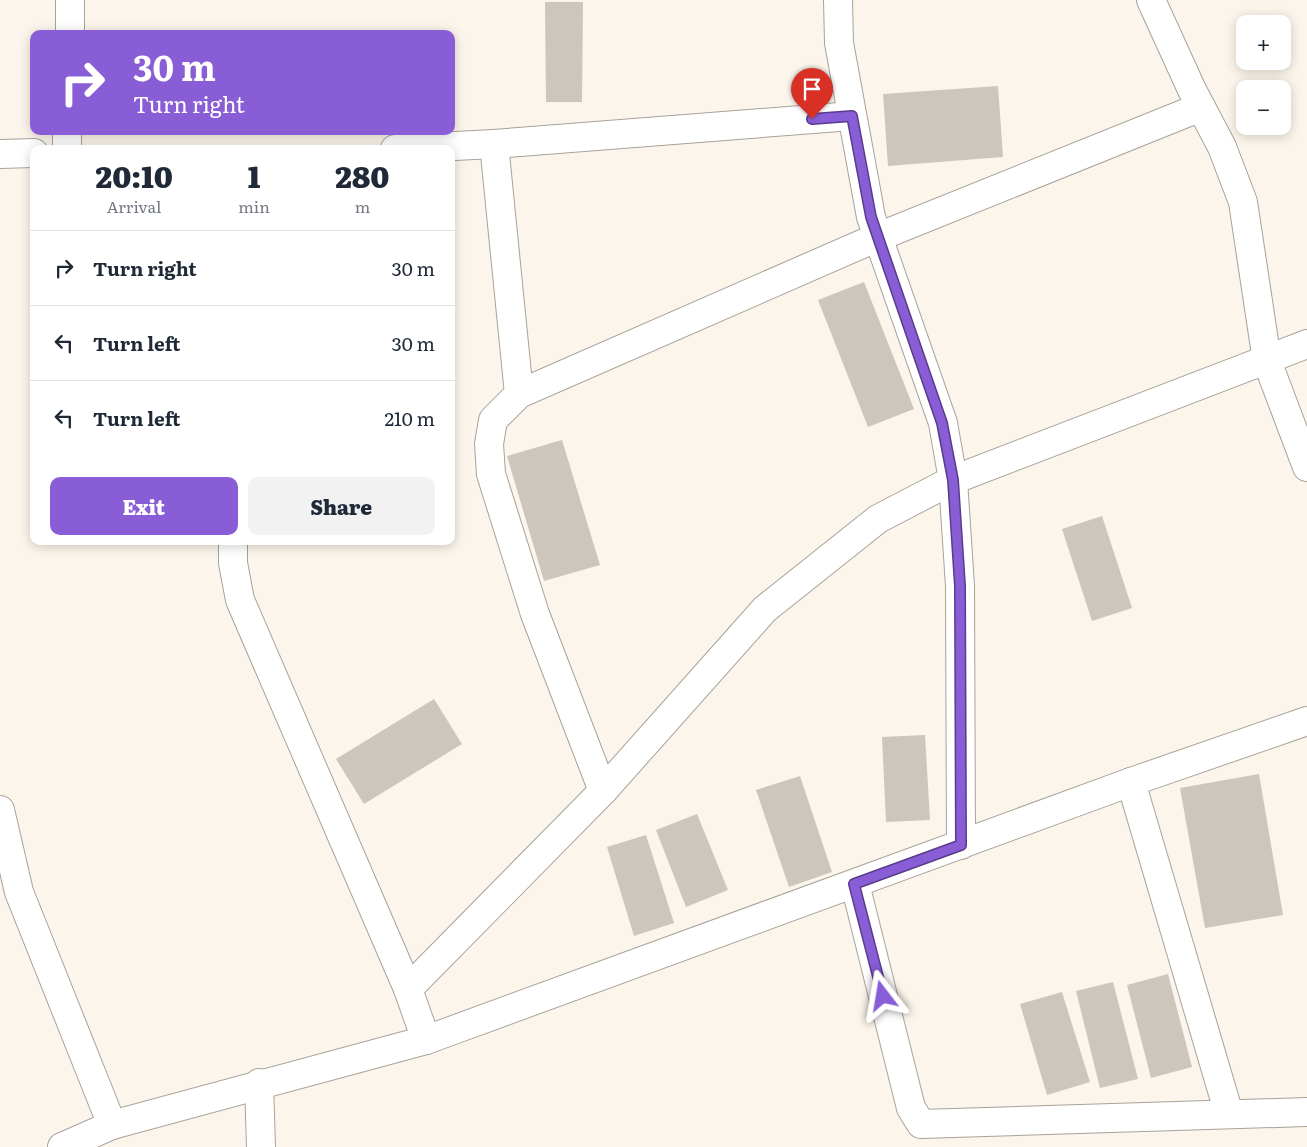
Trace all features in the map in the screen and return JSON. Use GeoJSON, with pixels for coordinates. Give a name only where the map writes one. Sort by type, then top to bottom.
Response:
{"type":"FeatureCollection","features":[{"type":"Feature","properties":{"kind":"street"},"geometry":{"type":"LineString","coordinates":[[70,0],[70,30]]}},
{"type":"Feature","properties":{"kind":"street"},"geometry":{"type":"LineString","coordinates":[[838,0],[839,43],[871,217],[942,423],[953,480],[960,586],[961,845]]}},
{"type":"Feature","properties":{"kind":"street"},"geometry":{"type":"LineString","coordinates":[[1151,0],[1201,107],[1222,147],[1243,202],[1267,361],[1307,467]]}},
{"type":"Feature","properties":{"kind":"street"},"geometry":{"type":"LineString","coordinates":[[603,791],[536,614],[491,474],[489,444],[493,420],[519,394],[878,237],[1201,107]]}},
{"type":"Feature","properties":{"kind":"street"},"geometry":{"type":"LineString","coordinates":[[455,146],[852,116]]}},
{"type":"Feature","properties":{"kind":"street"},"geometry":{"type":"LineString","coordinates":[[494,144],[519,394]]}},
{"type":"Feature","properties":{"kind":"street"},"geometry":{"type":"LineString","coordinates":[[0,154],[30,153]]}},
{"type":"Feature","properties":{"kind":"street"},"geometry":{"type":"LineString","coordinates":[[408,989],[603,791],[765,609],[878,519],[953,480],[1267,361],[1307,344]]}},
{"type":"Feature","properties":{"kind":"street"},"geometry":{"type":"LineString","coordinates":[[233,545],[233,563],[240,600],[408,989],[426,1040]]}},
{"type":"Feature","properties":{"kind":"street"},"geometry":{"type":"LineString","coordinates":[[62,1147],[112,1125],[260,1083],[426,1040],[1131,782],[1307,721]]}},
{"type":"Feature","properties":{"kind":"street"},"geometry":{"type":"LineString","coordinates":[[1131,782],[1229,1114]]}},
{"type":"Feature","properties":{"kind":"street"},"geometry":{"type":"LineString","coordinates":[[0,810],[19,892],[112,1125]]}},
{"type":"Feature","properties":{"kind":"street"},"geometry":{"type":"LineString","coordinates":[[854,884],[911,1108],[921,1124],[1307,1112]]}},
{"type":"Feature","properties":{"kind":"street"},"geometry":{"type":"LineString","coordinates":[[260,1083],[261,1147]]}},
{"type":"Feature","properties":{"kind":"building"},"geometry":{"type":"Polygon","coordinates":[[[545,2],[583,2],[582,102],[546,102],[545,2]]]}},
{"type":"Feature","properties":{"kind":"building"},"geometry":{"type":"Polygon","coordinates":[[[998,86],[1003,157],[888,166],[883,94],[998,86]]]}},
{"type":"Feature","properties":{"kind":"building"},"geometry":{"type":"Polygon","coordinates":[[[864,282],[914,409],[868,427],[818,300],[864,282]]]}},
{"type":"Feature","properties":{"kind":"building"},"geometry":{"type":"Polygon","coordinates":[[[562,440],[600,565],[544,581],[507,456],[562,440]]]}},
{"type":"Feature","properties":{"kind":"building"},"geometry":{"type":"Polygon","coordinates":[[[1102,516],[1132,608],[1092,621],[1062,529],[1102,516]]]}},
{"type":"Feature","properties":{"kind":"building"},"geometry":{"type":"Polygon","coordinates":[[[434,699],[462,744],[364,804],[336,759],[434,699]]]}},
{"type":"Feature","properties":{"kind":"building"},"geometry":{"type":"Polygon","coordinates":[[[925,735],[930,820],[886,822],[882,737],[925,735]]]}},
{"type":"Feature","properties":{"kind":"building"},"geometry":{"type":"Polygon","coordinates":[[[1259,774],[1283,915],[1205,928],[1180,788],[1259,774]]]}},
{"type":"Feature","properties":{"kind":"building"},"geometry":{"type":"Polygon","coordinates":[[[800,776],[832,872],[789,887],[756,790],[800,776]]]}},
{"type":"Feature","properties":{"kind":"building"},"geometry":{"type":"Polygon","coordinates":[[[697,814],[728,890],[686,907],[656,830],[697,814]]]}},
{"type":"Feature","properties":{"kind":"building"},"geometry":{"type":"Polygon","coordinates":[[[646,835],[674,923],[634,936],[607,847],[646,835]]]}},
{"type":"Feature","properties":{"kind":"building"},"geometry":{"type":"Polygon","coordinates":[[[1168,974],[1192,1067],[1151,1078],[1127,985],[1168,974]]]}},
{"type":"Feature","properties":{"kind":"building"},"geometry":{"type":"Polygon","coordinates":[[[1113,982],[1138,1079],[1100,1088],[1076,991],[1113,982]]]}},
{"type":"Feature","properties":{"kind":"building"},"geometry":{"type":"Polygon","coordinates":[[[1062,992],[1090,1082],[1047,1095],[1020,1004],[1062,992]]]}},
{"type":"Feature","properties":{"kind":"route"},"geometry":{"type":"LineString","coordinates":[[812,119],[852,116],[871,217],[942,423],[953,480],[960,586],[961,845],[854,884],[883,996]]}}]}
